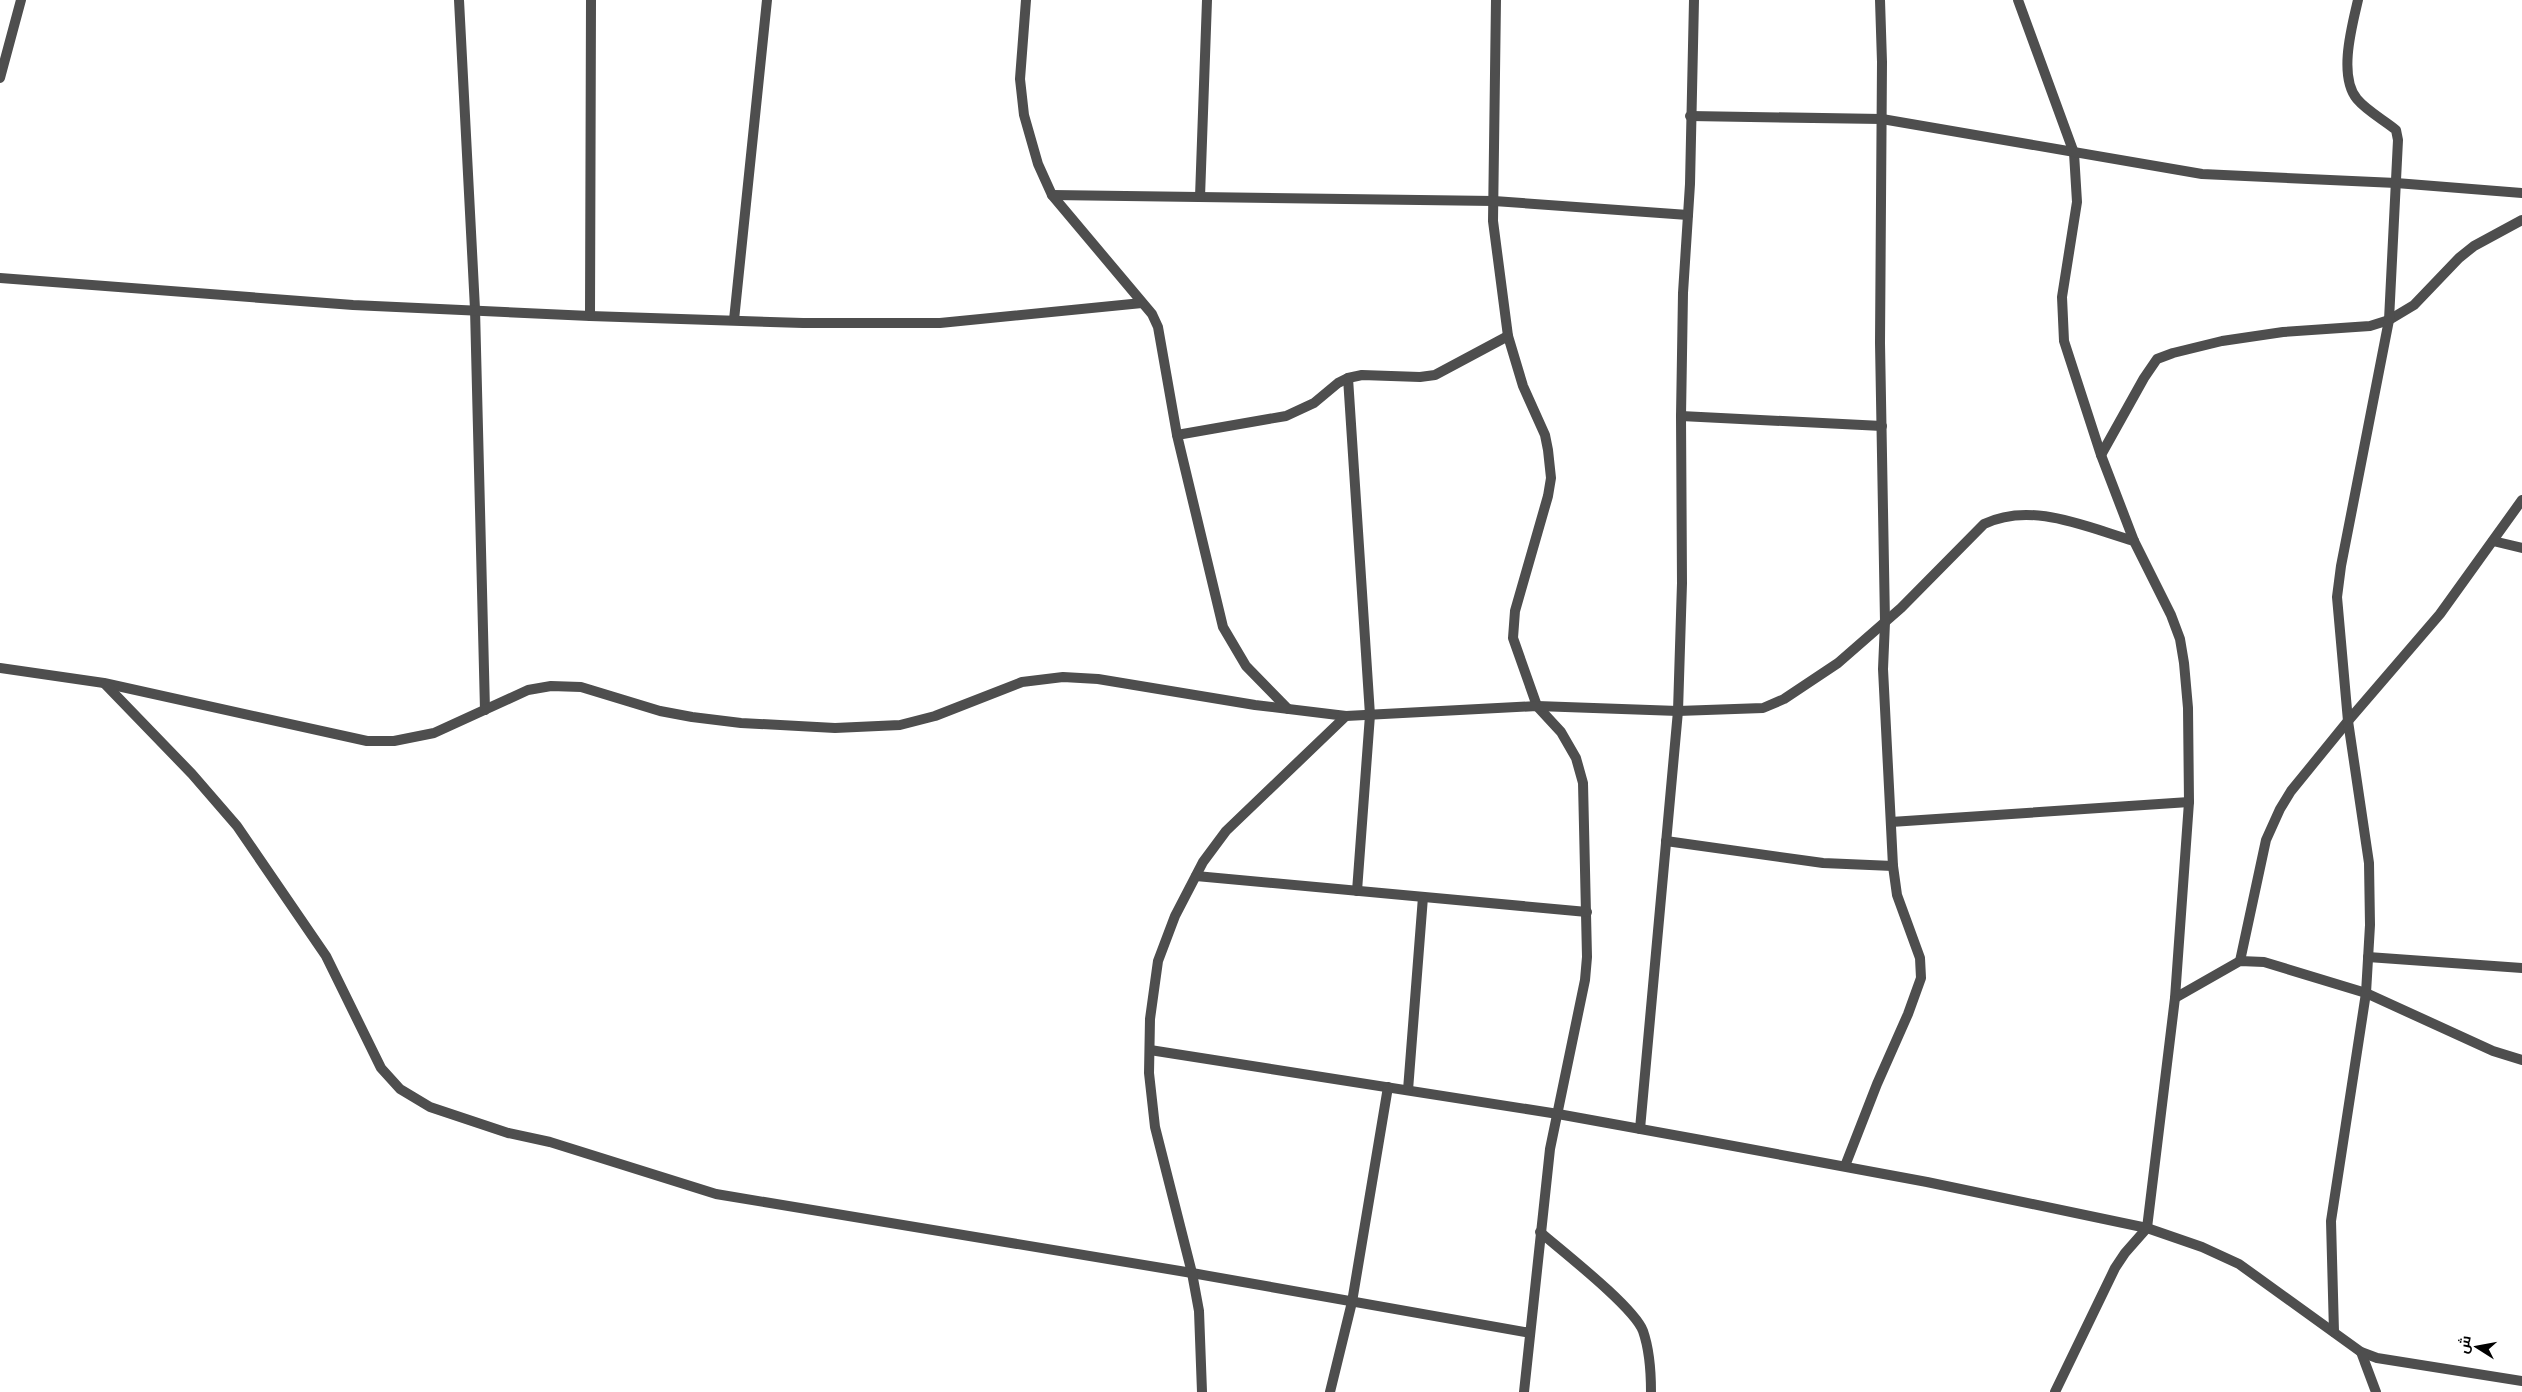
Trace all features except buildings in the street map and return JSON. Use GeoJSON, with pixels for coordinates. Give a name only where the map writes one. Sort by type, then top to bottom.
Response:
{"type":"FeatureCollection","features":[{"type":"Feature","properties":{"kind":"street"},"geometry":{"type":"LineString","coordinates":[[0,78],[21,0]]}},
{"type":"Feature","properties":{"kind":"street"},"geometry":{"type":"LineString","coordinates":[[459,0],[475,310],[485,710]]}},
{"type":"Feature","properties":{"kind":"street"},"geometry":{"type":"LineString","coordinates":[[590,316],[591,0]]}},
{"type":"Feature","properties":{"kind":"street"},"geometry":{"type":"LineString","coordinates":[[734,320],[767,0]]}},
{"type":"Feature","properties":{"kind":"street"},"geometry":{"type":"LineString","coordinates":[[1026,0],[1020,79],[1022,102],[1038,164],[1052,195],[1155,320],[1162,341],[1177,435],[1223,627],[1246,666],[1288,709]]}},
{"type":"Feature","properties":{"kind":"street"},"geometry":{"type":"LineString","coordinates":[[1200,197],[1207,0]]}},
{"type":"Feature","properties":{"kind":"street"},"geometry":{"type":"LineString","coordinates":[[1496,0],[1493,221],[1508,336],[1522,386],[1545,435],[1551,478],[1548,496],[1515,612],[1513,638],[1538,706],[1561,732],[1576,758],[1583,783],[1588,957],[1585,980],[1550,1149],[1524,1392]]}},
{"type":"Feature","properties":{"kind":"street"},"geometry":{"type":"LineString","coordinates":[[1640,1129],[1678,712],[1682,583],[1681,416],[1683,293],[1688,216],[1694,0]]}},
{"type":"Feature","properties":{"kind":"street"},"geometry":{"type":"LineString","coordinates":[[1845,1166],[1921,978],[1920,958],[1897,895],[1893,866],[1883,669],[1885,622],[1880,0]]}},
{"type":"Feature","properties":{"kind":"street"},"geometry":{"type":"LineString","coordinates":[[2018,0],[2074,153],[2077,202],[2062,297],[2064,341],[2101,455],[2134,541],[2171,615],[2180,639],[2188,708],[2190,802],[2175,998],[2147,1228],[2125,1252],[2115,1268],[2055,1392]]}},
{"type":"Feature","properties":{"kind":"street"},"geometry":{"type":"LineString","coordinates":[[2334,1332],[2332,1212],[2366,993],[2369,863],[2348,721],[2337,597],[2340,566],[2389,320],[2398,140],[2396,130],[2357,99],[2350,87],[2349,36],[2358,0]]}},
{"type":"Feature","properties":{"kind":"street"},"geometry":{"type":"LineString","coordinates":[[1690,116],[1882,119],[2074,153],[2224,176],[2396,183],[2522,193]]}},
{"type":"Feature","properties":{"kind":"street"},"geometry":{"type":"LineString","coordinates":[[1052,195],[1494,201],[1688,216]]}},
{"type":"Feature","properties":{"kind":"street"},"geometry":{"type":"LineString","coordinates":[[2101,455],[2144,378],[2158,359],[2173,353],[2222,341],[2284,332],[2370,326],[2389,320],[2414,305],[2466,252],[2522,220]]}},
{"type":"Feature","properties":{"kind":"street"},"geometry":{"type":"LineString","coordinates":[[0,278],[354,305],[590,316],[862,324],[940,323],[1142,303]]}},
{"type":"Feature","properties":{"kind":"street"},"geometry":{"type":"LineString","coordinates":[[1177,435],[1286,416],[1314,404],[1338,383],[1348,378],[1362,376],[1420,378],[1435,375],[1508,336]]}},
{"type":"Feature","properties":{"kind":"street"},"geometry":{"type":"LineString","coordinates":[[1348,378],[1370,715],[1357,891]]}},
{"type":"Feature","properties":{"kind":"street"},"geometry":{"type":"LineString","coordinates":[[1681,416],[1882,426]]}},
{"type":"Feature","properties":{"kind":"street"},"geometry":{"type":"LineString","coordinates":[[2240,961],[2266,840],[2272,824],[2291,791],[2440,614],[2522,500]]}},
{"type":"Feature","properties":{"kind":"street"},"geometry":{"type":"LineString","coordinates":[[0,668],[104,684],[367,741],[394,741],[434,733],[528,690],[551,686],[581,687],[660,711],[721,721],[876,728],[900,725],[935,716],[1022,682],[1063,677],[1098,680],[1346,716],[1538,706],[1678,712],[1763,708],[1775,704],[1838,663],[1885,622],[1963,543],[1984,524],[1996,518],[2013,514],[2038,515],[2134,541]]}},
{"type":"Feature","properties":{"kind":"street"},"geometry":{"type":"LineString","coordinates":[[2493,542],[2522,548]]}},
{"type":"Feature","properties":{"kind":"street"},"geometry":{"type":"LineString","coordinates":[[104,684],[192,774],[237,826],[326,956],[381,1068],[400,1089],[430,1107],[508,1133],[550,1142],[716,1194],[1192,1273],[1530,1333]]}},
{"type":"Feature","properties":{"kind":"street"},"geometry":{"type":"LineString","coordinates":[[1202,1392],[1199,1311],[1192,1273],[1155,1127],[1150,1019],[1158,961],[1175,916],[1203,862],[1226,831],[1346,716]]}},
{"type":"Feature","properties":{"kind":"street"},"geometry":{"type":"LineString","coordinates":[[1891,822],[2190,802]]}},
{"type":"Feature","properties":{"kind":"street"},"geometry":{"type":"LineString","coordinates":[[1666,841],[1823,863],[1893,866]]}},
{"type":"Feature","properties":{"kind":"street"},"geometry":{"type":"LineString","coordinates":[[1196,876],[1587,912]]}},
{"type":"Feature","properties":{"kind":"street"},"geometry":{"type":"LineString","coordinates":[[1408,1090],[1423,897]]}},
{"type":"Feature","properties":{"kind":"street"},"geometry":{"type":"LineString","coordinates":[[2368,957],[2522,968]]}},
{"type":"Feature","properties":{"kind":"street"},"geometry":{"type":"LineString","coordinates":[[2175,998],[2240,961],[2264,962],[2366,993],[2493,1051],[2522,1060]]}},
{"type":"Feature","properties":{"kind":"street"},"geometry":{"type":"LineString","coordinates":[[1150,1050],[1558,1114],[1845,1166],[2147,1228],[2202,1247],[2239,1264],[2361,1352],[2388,1362],[2522,1381]]}},
{"type":"Feature","properties":{"kind":"street"},"geometry":{"type":"LineString","coordinates":[[1330,1392],[1352,1302],[1388,1087]]}},
{"type":"Feature","properties":{"kind":"street"},"geometry":{"type":"LineString","coordinates":[[1540,1232],[1627,1308],[1642,1329],[1651,1360],[1651,1392]]}},
{"type":"Feature","properties":{"kind":"street"},"geometry":{"type":"LineString","coordinates":[[2361,1352],[2376,1392]]}}]}
